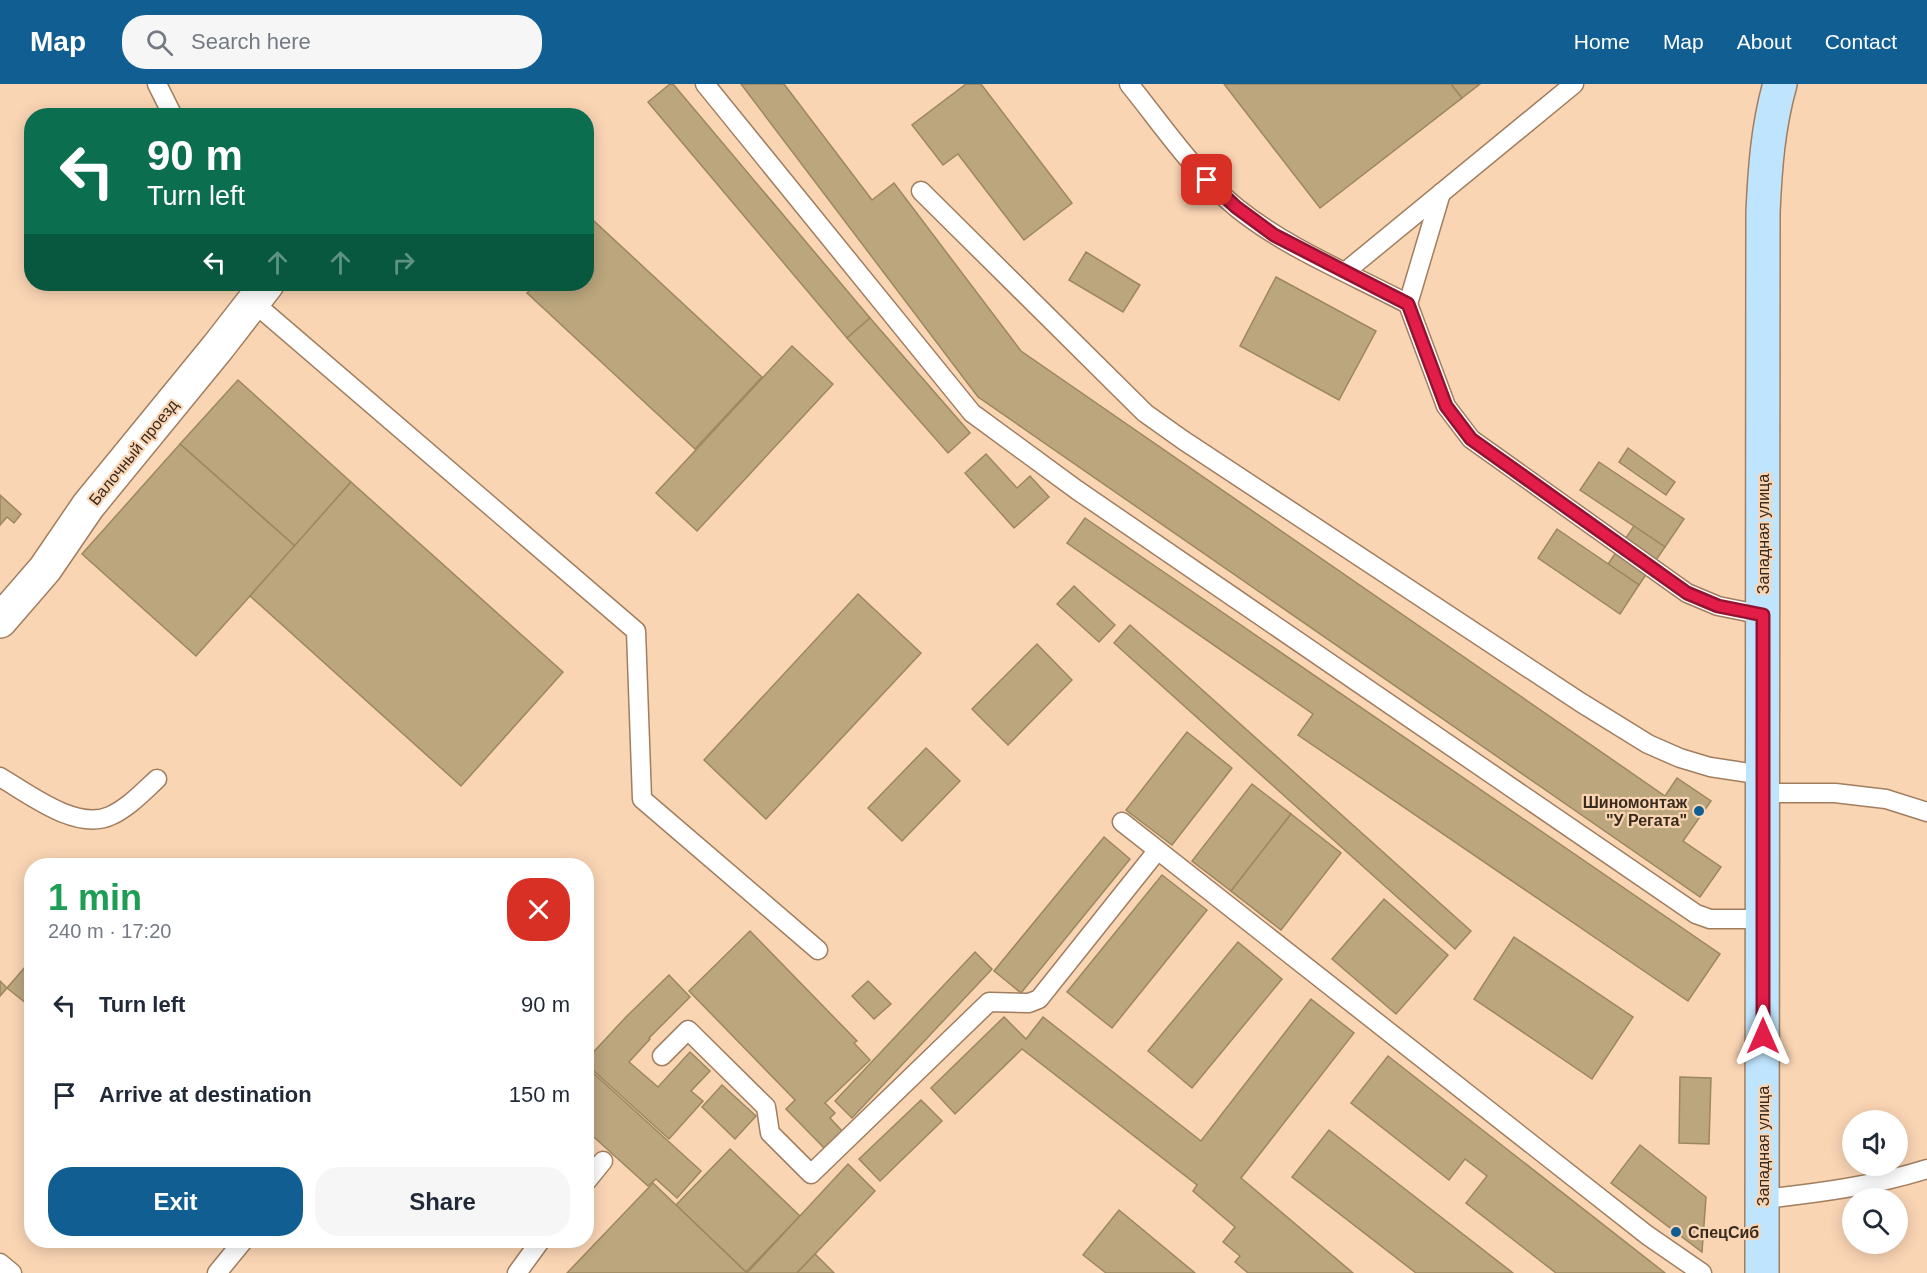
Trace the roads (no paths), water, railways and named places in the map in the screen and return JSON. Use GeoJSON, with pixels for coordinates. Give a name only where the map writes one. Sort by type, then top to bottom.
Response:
{"type":"FeatureCollection","features":[{"type":"Feature","properties":{"kind":"street","name":"Западная улица"},"geometry":{"type":"LineString","coordinates":[[1762,1273],[1763,212],[1771,115],[1780,84]]}},
{"type":"Feature","properties":{"kind":"street","name":"Балочный проезд"},"geometry":{"type":"LineString","coordinates":[[0,621],[45,569],[88,506],[260,293]]}},
{"type":"Feature","properties":{"kind":"lane"},"geometry":{"type":"LineString","coordinates":[[158,84],[169,108]]}},
{"type":"Feature","properties":{"kind":"lane"},"geometry":{"type":"LineString","coordinates":[[705,84],[972,413],[1077,490],[1696,914],[1710,919],[1763,919]]}},
{"type":"Feature","properties":{"kind":"lane"},"geometry":{"type":"LineString","coordinates":[[1129,84],[1207,180],[1236,207],[1274,235],[1408,304]]}},
{"type":"Feature","properties":{"kind":"lane"},"geometry":{"type":"LineString","coordinates":[[1345,272],[1574,84]]}},
{"type":"Feature","properties":{"kind":"lane"},"geometry":{"type":"LineString","coordinates":[[921,191],[1145,412],[1183,440],[1648,744],[1680,758],[1762,784],[1886,799],[1926,810]]}},
{"type":"Feature","properties":{"kind":"lane"},"geometry":{"type":"LineString","coordinates":[[1441,193],[1408,304],[1446,406],[1471,439],[1687,593],[1718,606],[1763,615]]}},
{"type":"Feature","properties":{"kind":"lane"},"geometry":{"type":"LineString","coordinates":[[260,293],[636,631],[642,799],[818,950]]}},
{"type":"Feature","properties":{"kind":"lane"},"geometry":{"type":"LineString","coordinates":[[0,777],[62,813],[86,819],[108,817],[125,808],[158,779]]}},
{"type":"Feature","properties":{"kind":"lane"},"geometry":{"type":"LineString","coordinates":[[1122,822],[1647,1235],[1702,1273]]}},
{"type":"Feature","properties":{"kind":"lane"},"geometry":{"type":"LineString","coordinates":[[662,1056],[688,1030],[766,1107],[770,1133],[811,1174],[989,1002],[1029,1003],[1039,999],[1157,851]]}},
{"type":"Feature","properties":{"kind":"lane"},"geometry":{"type":"LineString","coordinates":[[594,1172],[603,1161]]}},
{"type":"Feature","properties":{"kind":"lane"},"geometry":{"type":"LineString","coordinates":[[1763,1199],[1832,1191],[1896,1179],[1927,1170]]}},
{"type":"Feature","properties":{"kind":"lane"},"geometry":{"type":"LineString","coordinates":[[217,1273],[237,1248]]}},
{"type":"Feature","properties":{"kind":"lane"},"geometry":{"type":"LineString","coordinates":[[517,1273],[535,1248]]}},
{"type":"Feature","properties":{"kind":"lane"},"geometry":{"type":"LineString","coordinates":[[0,1263],[12,1273]]}},
{"type":"Feature","properties":{"kind":"place","name":"Шиномонтаж \"У Регата\""},"geometry":{"type":"Point","coordinates":[1699,811]}},
{"type":"Feature","properties":{"kind":"place","name":"СпецСиб"},"geometry":{"type":"Point","coordinates":[1676,1232]}}]}
